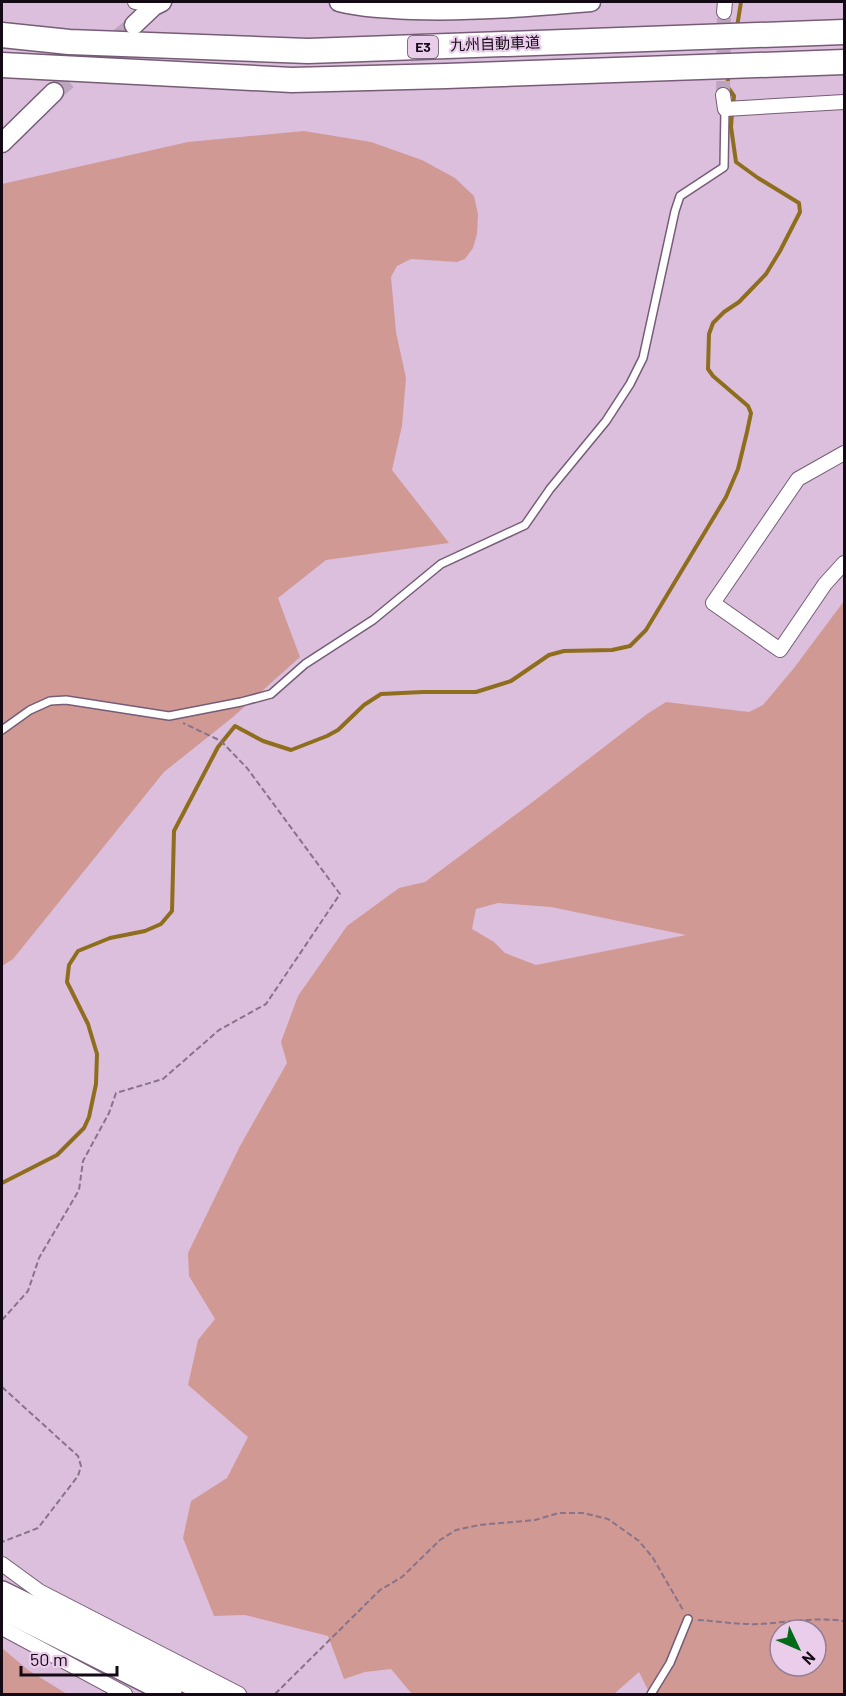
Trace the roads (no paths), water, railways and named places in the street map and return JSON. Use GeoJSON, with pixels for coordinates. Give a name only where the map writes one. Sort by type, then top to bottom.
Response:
{"type":"FeatureCollection","features":[{"type":"Feature","properties":{"kind":"highway","name":"九州自動車道"},"geometry":{"type":"LineString","coordinates":[[2,35],[69,42],[308,51],[844,32]]}},
{"type":"Feature","properties":{"kind":"highway","name":"九州自動車道"},"geometry":{"type":"LineString","coordinates":[[2,64],[292,80],[844,62]]}},
{"type":"Feature","properties":{"kind":"main road"},"geometry":{"type":"LineString","coordinates":[[339,2],[391,9],[435,10],[518,8],[591,2]]}},
{"type":"Feature","properties":{"kind":"main road"},"geometry":{"type":"LineString","coordinates":[[134,26],[158,4]]}},
{"type":"Feature","properties":{"kind":"main road"},"geometry":{"type":"LineString","coordinates":[[2,143],[54,92]]}},
{"type":"Feature","properties":{"kind":"main road"},"geometry":{"type":"LineString","coordinates":[[2,1592],[211,1695]]}},
{"type":"Feature","properties":{"kind":"main road"},"geometry":{"type":"LineString","coordinates":[[2,1609],[171,1695]]}},
{"type":"Feature","properties":{"kind":"street"},"geometry":{"type":"LineString","coordinates":[[135,2],[158,4]]}},
{"type":"Feature","properties":{"kind":"street"},"geometry":{"type":"LineString","coordinates":[[724,102],[844,102]]}},
{"type":"Feature","properties":{"kind":"street"},"geometry":{"type":"LineString","coordinates":[[844,453],[798,479],[714,603],[780,650],[825,584],[844,563]]}},
{"type":"Feature","properties":{"kind":"street"},"geometry":{"type":"LineString","coordinates":[[2,1564],[39,1591],[238,1695]]}},
{"type":"Feature","properties":{"kind":"street"},"geometry":{"type":"LineString","coordinates":[[2,1628],[125,1695]]}},
{"type":"Feature","properties":{"kind":"lane"},"geometry":{"type":"LineString","coordinates":[[2,730],[30,710],[50,701],[66,700],[169,717],[271,694],[305,664],[373,620],[441,564],[525,525],[550,489],[606,421],[643,358],[680,196],[724,166],[724,102]]}},
{"type":"Feature","properties":{"kind":"lane"},"geometry":{"type":"LineString","coordinates":[[651,1695],[670,1663],[688,1619]]}},
{"type":"Feature","properties":{"kind":"waterway"},"geometry":{"type":"LineString","coordinates":[[737,27],[741,2]]}},
{"type":"Feature","properties":{"kind":"waterway"},"geometry":{"type":"LineString","coordinates":[[729,73],[727,86],[734,96],[733,105]]}},
{"type":"Feature","properties":{"kind":"waterway"},"geometry":{"type":"LineString","coordinates":[[2,1183],[57,1155],[84,1128],[89,1117],[96,1084],[97,1054],[88,1024],[67,982],[69,965],[78,951],[110,938],[145,931],[161,924],[172,911],[174,831],[218,747],[235,726],[263,741],[291,750],[338,730],[364,705],[381,694],[476,692],[511,681],[549,655],[564,651],[612,650],[630,646],[646,630],[726,497],[738,469],[747,432],[751,413],[748,406],[708,369],[709,334],[713,323],[739,302],[766,274],[800,212],[799,203],[736,162],[731,127],[732,113]]}},
{"type":"Feature","properties":{"kind":"tunnel"},"geometry":{"type":"LineString","coordinates":[[723,95],[724,12]]}},
{"type":"Feature","properties":{"kind":"tunnel"},"geometry":{"type":"LineString","coordinates":[[54,92],[134,25]]}}]}
